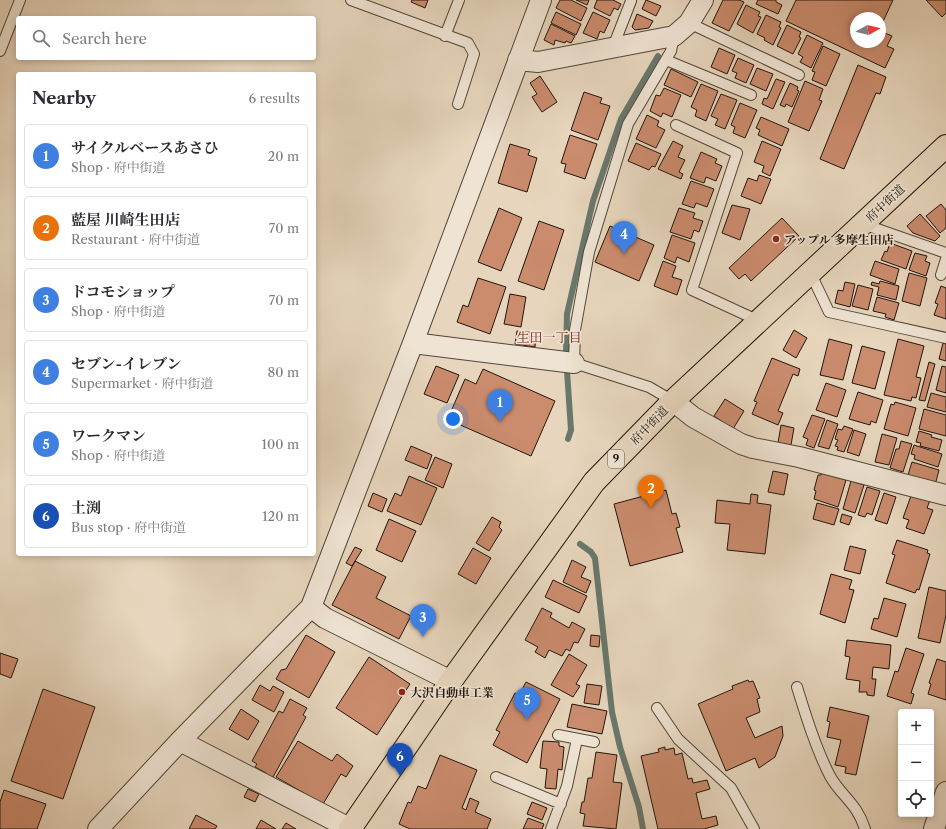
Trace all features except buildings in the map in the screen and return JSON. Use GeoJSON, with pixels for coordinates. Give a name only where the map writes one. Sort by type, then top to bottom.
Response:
{"type":"FeatureCollection","features":[{"type":"Feature","properties":{"kind":"main road","name":"府中街道"},"geometry":{"type":"LineString","coordinates":[[350,829],[451,681],[594,482],[673,401],[946,146]]}},
{"type":"Feature","properties":{"kind":"street"},"geometry":{"type":"LineString","coordinates":[[98,829],[180,741],[311,607],[413,343],[541,0]]}},
{"type":"Feature","properties":{"kind":"street"},"geometry":{"type":"LineString","coordinates":[[518,60],[538,62],[613,46],[641,43],[674,36],[689,23],[703,0]]}},
{"type":"Feature","properties":{"kind":"street"},"geometry":{"type":"LineString","coordinates":[[413,343],[574,363]]}},
{"type":"Feature","properties":{"kind":"street"},"geometry":{"type":"LineString","coordinates":[[673,401],[693,417],[741,444],[753,448],[799,457],[946,495]]}},
{"type":"Feature","properties":{"kind":"street"},"geometry":{"type":"LineString","coordinates":[[311,607],[325,618],[451,681]]}},
{"type":"Feature","properties":{"kind":"street"},"geometry":{"type":"LineString","coordinates":[[180,741],[350,829]]}},
{"type":"Feature","properties":{"kind":"street"},"geometry":{"type":"LineString","coordinates":[[934,829],[946,792]]}},
{"type":"Feature","properties":{"kind":"lane"},"geometry":{"type":"LineString","coordinates":[[0,52],[20,0]]}},
{"type":"Feature","properties":{"kind":"lane"},"geometry":{"type":"LineString","coordinates":[[351,0],[468,44],[474,54],[458,104]]}},
{"type":"Feature","properties":{"kind":"lane"},"geometry":{"type":"LineString","coordinates":[[445,36],[459,0]]}},
{"type":"Feature","properties":{"kind":"lane"},"geometry":{"type":"LineString","coordinates":[[613,46],[631,1]]}},
{"type":"Feature","properties":{"kind":"lane"},"geometry":{"type":"LineString","coordinates":[[689,23],[799,75]]}},
{"type":"Feature","properties":{"kind":"lane"},"geometry":{"type":"LineString","coordinates":[[673,401],[649,387],[574,363],[575,330],[589,252],[628,124],[671,51],[674,36]]}},
{"type":"Feature","properties":{"kind":"lane"},"geometry":{"type":"LineString","coordinates":[[666,60],[751,95]]}},
{"type":"Feature","properties":{"kind":"lane"},"geometry":{"type":"LineString","coordinates":[[676,125],[738,153],[692,290],[760,321]]}},
{"type":"Feature","properties":{"kind":"lane"},"geometry":{"type":"LineString","coordinates":[[863,224],[946,253]]}},
{"type":"Feature","properties":{"kind":"lane"},"geometry":{"type":"LineString","coordinates":[[941,275],[946,259]]}},
{"type":"Feature","properties":{"kind":"lane"},"geometry":{"type":"LineString","coordinates":[[810,274],[829,312],[946,338]]}},
{"type":"Feature","properties":{"kind":"lane"},"geometry":{"type":"LineString","coordinates":[[797,687],[805,712],[831,777],[855,806],[865,829]]}},
{"type":"Feature","properties":{"kind":"lane"},"geometry":{"type":"LineString","coordinates":[[657,708],[678,739],[731,788],[754,829]]}},
{"type":"Feature","properties":{"kind":"lane"},"geometry":{"type":"LineString","coordinates":[[558,735],[594,742]]}},
{"type":"Feature","properties":{"kind":"lane"},"geometry":{"type":"LineString","coordinates":[[551,829],[567,786],[576,739]]}},
{"type":"Feature","properties":{"kind":"lane"},"geometry":{"type":"LineString","coordinates":[[496,777],[561,804]]}},
{"type":"Feature","properties":{"kind":"waterway"},"geometry":{"type":"LineString","coordinates":[[566,353],[567,314],[593,201],[621,119],[658,56]]}},
{"type":"Feature","properties":{"kind":"waterway"},"geometry":{"type":"LineString","coordinates":[[567,371],[571,430],[568,439]]}},
{"type":"Feature","properties":{"kind":"waterway"},"geometry":{"type":"LineString","coordinates":[[580,544],[591,552],[595,558],[612,712],[620,747],[639,807],[643,829]]}},
{"type":"Feature","properties":{"kind":"place","name":"アップル 多摩生田店"},"geometry":{"type":"Point","coordinates":[776,239]}},
{"type":"Feature","properties":{"kind":"place","name":"セブン-イレブン"},"geometry":{"type":"Point","coordinates":[624,254]}},
{"type":"Feature","properties":{"kind":"place","name":"サイクルベースあさひ"},"geometry":{"type":"Point","coordinates":[500,422]}},
{"type":"Feature","properties":{"kind":"place","name":"藍屋 川崎生田店"},"geometry":{"type":"Point","coordinates":[651,508]}},
{"type":"Feature","properties":{"kind":"place","name":"ドコモショップ"},"geometry":{"type":"Point","coordinates":[423,637]}},
{"type":"Feature","properties":{"kind":"place","name":"大沢自動車工業"},"geometry":{"type":"Point","coordinates":[402,692]}},
{"type":"Feature","properties":{"kind":"place","name":"ワークマン"},"geometry":{"type":"Point","coordinates":[527,720]}},
{"type":"Feature","properties":{"kind":"place","name":"土渕"},"geometry":{"type":"Point","coordinates":[400,776]}},
{"type":"Feature","properties":{"kind":"district","name":"生田一丁目"},"geometry":{"type":"Point","coordinates":[549,337]}}]}
